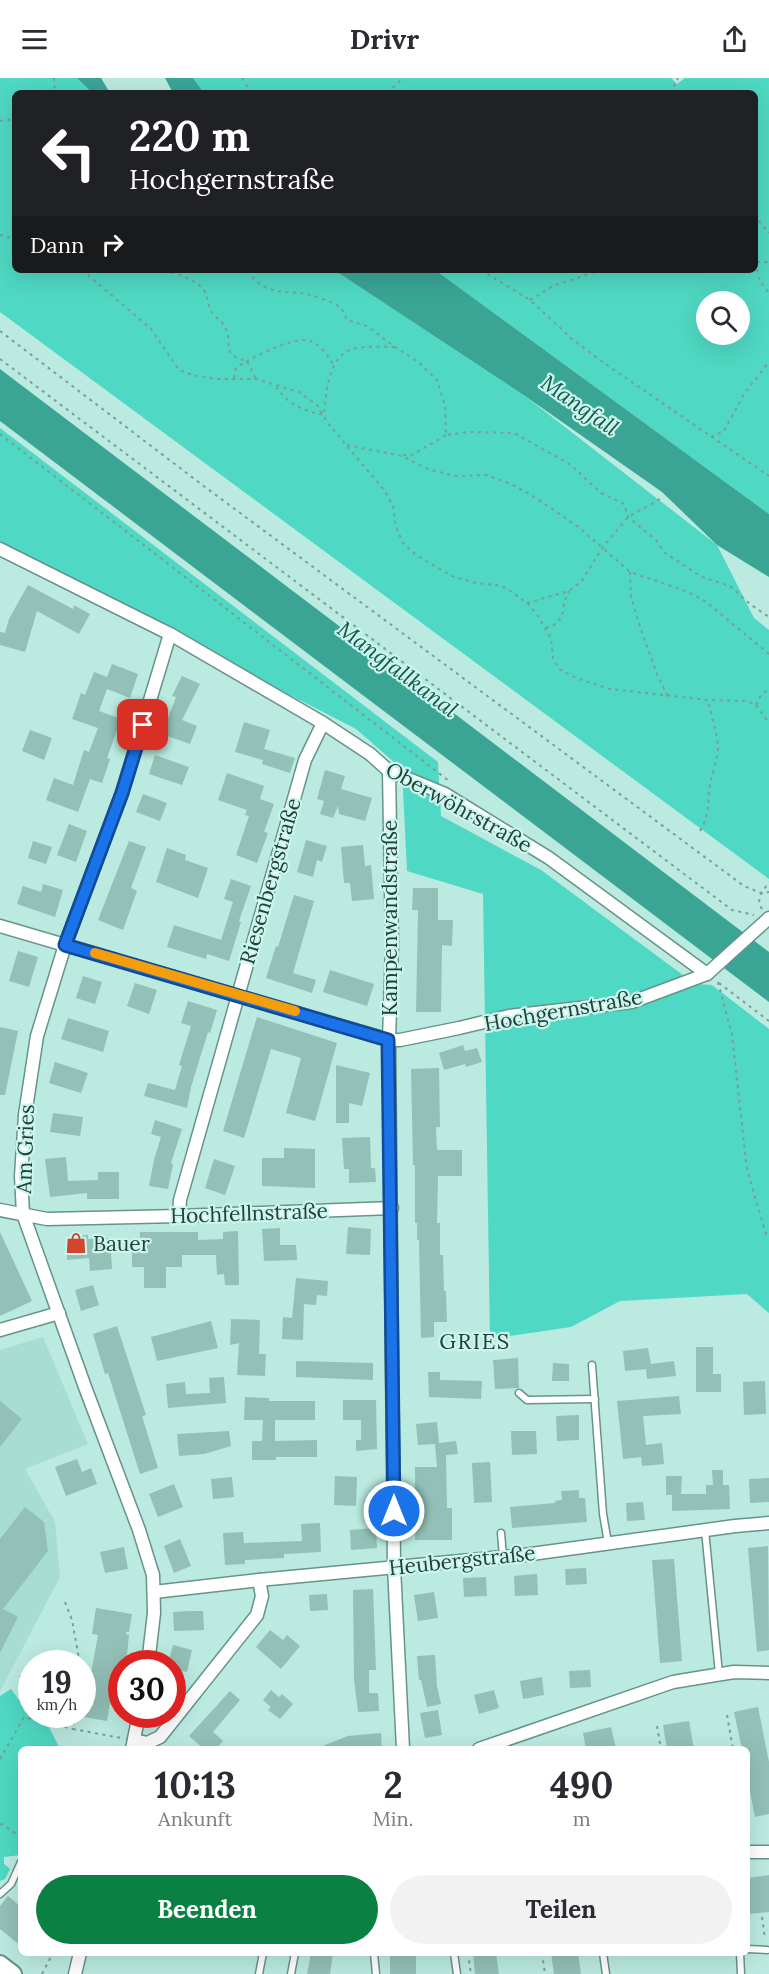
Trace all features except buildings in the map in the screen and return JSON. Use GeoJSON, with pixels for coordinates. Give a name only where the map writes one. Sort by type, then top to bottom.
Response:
{"type":"FeatureCollection","features":[{"type":"Feature","properties":{"kind":"main road"},"geometry":{"type":"LineString","coordinates":[[0,1964],[13,1974]]}},
{"type":"Feature","properties":{"kind":"street","name":"Oberwöhrstraße"},"geometry":{"type":"LineString","coordinates":[[0,549],[170,634],[323,723],[370,754],[389,771],[445,794],[549,858],[713,976]]}},
{"type":"Feature","properties":{"kind":"street","name":"Am Gries"},"geometry":{"type":"LineString","coordinates":[[151,1650],[153,1575],[139,1530],[23,1214],[21,1176],[29,1079],[37,1036],[65,945],[122,793],[170,634]]}},
{"type":"Feature","properties":{"kind":"street","name":"Riesenbergstraße"},"geometry":{"type":"LineString","coordinates":[[179,1216],[180,1200],[305,760],[323,723]]}},
{"type":"Feature","properties":{"kind":"street","name":"Kampenwandstraße"},"geometry":{"type":"LineString","coordinates":[[389,771],[392,945],[388,1040],[392,1208],[394,1567],[403,1746]]}},
{"type":"Feature","properties":{"kind":"street"},"geometry":{"type":"LineString","coordinates":[[713,976],[769,918]]}},
{"type":"Feature","properties":{"kind":"street","name":"Hochgernstraße"},"geometry":{"type":"LineString","coordinates":[[0,926],[238,994],[388,1040],[400,1040],[508,1016],[632,1002],[713,976]]}},
{"type":"Feature","properties":{"kind":"street","name":"Hochfellnstraße"},"geometry":{"type":"LineString","coordinates":[[0,1210],[47,1219],[392,1208]]}},
{"type":"Feature","properties":{"kind":"street"},"geometry":{"type":"LineString","coordinates":[[0,1330],[59,1313]]}},
{"type":"Feature","properties":{"kind":"street","name":"Heubergstraße"},"geometry":{"type":"LineString","coordinates":[[154,1592],[503,1557],[769,1523]]}},
{"type":"Feature","properties":{"kind":"street"},"geometry":{"type":"LineString","coordinates":[[136,1728],[133,1745],[147,1743],[160,1737],[257,1615],[261,1596],[259,1580]]}},
{"type":"Feature","properties":{"kind":"street"},"geometry":{"type":"LineString","coordinates":[[488,1746],[673,1682],[734,1672],[769,1673]]}},
{"type":"Feature","properties":{"kind":"street"},"geometry":{"type":"LineString","coordinates":[[750,1852],[769,1852]]}},
{"type":"Feature","properties":{"kind":"street"},"geometry":{"type":"LineString","coordinates":[[75,1974],[79,1956]]}},
{"type":"Feature","properties":{"kind":"lane"},"geometry":{"type":"LineString","coordinates":[[592,1365],[603,1514],[608,1543]]}},
{"type":"Feature","properties":{"kind":"lane"},"geometry":{"type":"LineString","coordinates":[[519,1393],[527,1400],[595,1399]]}},
{"type":"Feature","properties":{"kind":"lane"},"geometry":{"type":"LineString","coordinates":[[705,1530],[719,1674]]}},
{"type":"Feature","properties":{"kind":"lane"},"geometry":{"type":"LineString","coordinates":[[501,1533],[503,1557]]}},
{"type":"Feature","properties":{"kind":"lane"},"geometry":{"type":"LineString","coordinates":[[0,1894],[11,1884],[18,1869]]}},
{"type":"Feature","properties":{"kind":"lane"},"geometry":{"type":"LineString","coordinates":[[750,1949],[767,1950]]}},
{"type":"Feature","properties":{"kind":"lane"},"geometry":{"type":"LineString","coordinates":[[259,1974],[262,1956]]}},
{"type":"Feature","properties":{"kind":"lane"},"geometry":{"type":"LineString","coordinates":[[291,1974],[294,1956]]}},
{"type":"Feature","properties":{"kind":"lane"},"geometry":{"type":"LineString","coordinates":[[375,1956],[376,1974]]}},
{"type":"Feature","properties":{"kind":"lane"},"geometry":{"type":"LineString","coordinates":[[454,1956],[457,1974]]}},
{"type":"Feature","properties":{"kind":"lane"},"geometry":{"type":"LineString","coordinates":[[603,1956],[606,1974]]}},
{"type":"Feature","properties":{"kind":"lane"},"geometry":{"type":"LineString","coordinates":[[740,1956],[741,1974]]}},
{"type":"Feature","properties":{"kind":"path"},"geometry":{"type":"LineString","coordinates":[[390,90],[403,78]]}},
{"type":"Feature","properties":{"kind":"path"},"geometry":{"type":"LineString","coordinates":[[758,220],[769,232]]}},
{"type":"Feature","properties":{"kind":"path"},"geometry":{"type":"LineString","coordinates":[[86,273],[151,329],[179,370],[214,379],[256,379],[299,392],[317,405],[327,422],[384,490],[393,506],[396,527],[403,543],[416,555],[452,576],[506,588],[527,603],[551,638],[553,658],[559,669],[576,678],[610,688],[708,700],[747,701],[756,705],[769,723]]}},
{"type":"Feature","properties":{"kind":"path"},"geometry":{"type":"LineString","coordinates":[[171,273],[198,284],[204,290],[210,310],[228,331],[228,346],[231,353],[247,361],[256,379]]}},
{"type":"Feature","properties":{"kind":"path"},"geometry":{"type":"LineString","coordinates":[[250,273],[252,277],[270,289],[283,293],[303,292],[339,306],[347,320],[367,326],[417,361],[437,380],[445,405],[446,435]]}},
{"type":"Feature","properties":{"kind":"path"},"geometry":{"type":"LineString","coordinates":[[486,273],[530,300],[572,339],[596,357],[769,476]]}},
{"type":"Feature","properties":{"kind":"path"},"geometry":{"type":"LineString","coordinates":[[530,300],[553,286],[592,273]]}},
{"type":"Feature","properties":{"kind":"path"},"geometry":{"type":"LineString","coordinates":[[757,273],[759,280],[769,293]]}},
{"type":"Feature","properties":{"kind":"path"},"geometry":{"type":"LineString","coordinates":[[0,331],[206,487],[744,886],[761,893],[769,892]]}},
{"type":"Feature","properties":{"kind":"path"},"geometry":{"type":"LineString","coordinates":[[234,378],[236,368],[247,361],[295,341],[310,340],[322,348],[334,366]]}},
{"type":"Feature","properties":{"kind":"path"},"geometry":{"type":"LineString","coordinates":[[324,415],[328,382],[341,355],[355,348],[395,347]]}},
{"type":"Feature","properties":{"kind":"path"},"geometry":{"type":"LineString","coordinates":[[0,359],[732,910],[769,918]]}},
{"type":"Feature","properties":{"kind":"path"},"geometry":{"type":"LineString","coordinates":[[711,437],[724,431],[744,394],[769,362]]}},
{"type":"Feature","properties":{"kind":"path"},"geometry":{"type":"LineString","coordinates":[[275,385],[281,394],[299,408],[324,415]]}},
{"type":"Feature","properties":{"kind":"path"},"geometry":{"type":"LineString","coordinates":[[402,456],[412,455],[446,435],[469,432],[514,433],[571,465],[601,493],[624,504],[628,517],[656,540],[664,553],[702,577],[730,586],[769,617]]}},
{"type":"Feature","properties":{"kind":"path"},"geometry":{"type":"LineString","coordinates":[[0,434],[454,785]]}},
{"type":"Feature","properties":{"kind":"path"},"geometry":{"type":"LineString","coordinates":[[346,445],[402,456],[428,469],[454,476],[486,475],[511,484],[581,529],[630,572],[686,591],[705,601],[769,654]]}},
{"type":"Feature","properties":{"kind":"path"},"geometry":{"type":"LineString","coordinates":[[527,603],[568,591],[581,582],[603,547],[628,517],[662,498]]}},
{"type":"Feature","properties":{"kind":"path"},"geometry":{"type":"LineString","coordinates":[[630,572],[631,597],[640,627],[658,677],[668,696]]}},
{"type":"Feature","properties":{"kind":"path"},"geometry":{"type":"LineString","coordinates":[[546,628],[553,626],[562,617],[568,591]]}},
{"type":"Feature","properties":{"kind":"path"},"geometry":{"type":"LineString","coordinates":[[756,705],[761,695],[769,689]]}},
{"type":"Feature","properties":{"kind":"path"},"geometry":{"type":"LineString","coordinates":[[700,831],[709,808],[710,782],[718,748],[708,700]]}},
{"type":"Feature","properties":{"kind":"path"},"geometry":{"type":"LineString","coordinates":[[761,893],[769,882]]}},
{"type":"Feature","properties":{"kind":"path"},"geometry":{"type":"LineString","coordinates":[[713,976],[769,1021]]}},
{"type":"Feature","properties":{"kind":"path"},"geometry":{"type":"LineString","coordinates":[[713,976],[732,1035],[747,1170],[766,1234],[769,1235]]}},
{"type":"Feature","properties":{"kind":"path"},"geometry":{"type":"LineString","coordinates":[[65,1602],[72,1620],[77,1650]]}},
{"type":"Feature","properties":{"kind":"path"},"geometry":{"type":"LineString","coordinates":[[727,1715],[732,1746]]}},
{"type":"Feature","properties":{"kind":"path"},"geometry":{"type":"LineString","coordinates":[[0,1759],[24,1717],[133,1745]]}},
{"type":"Feature","properties":{"kind":"path"},"geometry":{"type":"LineString","coordinates":[[657,1726],[660,1746]]}},
{"type":"Feature","properties":{"kind":"path"},"geometry":{"type":"LineString","coordinates":[[0,1824],[18,1835]]}},
{"type":"Feature","properties":{"kind":"path"},"geometry":{"type":"LineString","coordinates":[[42,1974],[51,1956]]}},
{"type":"Feature","properties":{"kind":"path"},"geometry":{"type":"LineString","coordinates":[[468,1956],[471,1974]]}},
{"type":"Feature","properties":{"kind":"path"},"geometry":{"type":"LineString","coordinates":[[542,1956],[545,1974]]}},
{"type":"Feature","properties":{"kind":"shaded area"},"geometry":{"type":"Polygon","coordinates":[[[0,78],[77,78],[89,90],[12,90],[12,273],[339,273],[525,396],[717,545],[754,618],[769,630],[769,879],[0,312],[0,78]]]}},
{"type":"Feature","properties":{"kind":"shaded area"},"geometry":{"type":"Polygon","coordinates":[[[193,78],[671,78],[677,84],[685,78],[769,78],[769,514],[439,273],[758,273],[758,90],[202,90],[193,78]]]}},
{"type":"Feature","properties":{"kind":"shaded area"},"geometry":{"type":"Polygon","coordinates":[[[0,428],[438,762],[441,816],[541,870],[695,984],[712,985],[769,1029],[769,1313],[747,1294],[620,1301],[571,1327],[490,1339],[483,894],[407,871],[402,769],[356,729],[0,546],[0,428]]]}},
{"type":"Feature","properties":{"kind":"shaded area"},"geometry":{"type":"Polygon","coordinates":[[[43,1337],[88,1444],[25,1469],[55,1522],[60,1577],[22,1650],[18,1650],[18,1657],[0,1691],[0,1350],[43,1337]]]}},
{"type":"Feature","properties":{"kind":"shaded area"},"geometry":{"type":"Polygon","coordinates":[[[11,1689],[18,1699],[18,1728],[50,1728],[58,1746],[18,1746],[18,1855],[4,1857],[4,1864],[10,1869],[5,1879],[0,1881],[0,1696],[11,1689]]]}},
{"type":"Feature","properties":{"kind":"water"},"geometry":{"type":"Polygon","coordinates":[[[77,78],[101,78],[108,90],[89,90],[77,78]]]}},
{"type":"Feature","properties":{"kind":"water"},"geometry":{"type":"Polygon","coordinates":[[[165,78],[193,78],[202,90],[171,90],[165,78]]]}},
{"type":"Feature","properties":{"kind":"water","name":"Mangfall"},"geometry":{"type":"Polygon","coordinates":[[[339,273],[439,273],[769,514],[769,577],[717,545],[662,492],[525,396],[339,273]]]}},
{"type":"Feature","properties":{"kind":"water"},"geometry":{"type":"Polygon","coordinates":[[[0,369],[769,952],[769,1002],[0,421],[0,369]]]}},
{"type":"Feature","properties":{"kind":"slow traffic"},"geometry":{"type":"LineString","coordinates":[[95,953],[295,1011]]}},
{"type":"Feature","properties":{"kind":"place","name":"Bauer"},"geometry":{"type":"Point","coordinates":[76,1243]}},
{"type":"Feature","properties":{"kind":"district","name":"GRIES"},"geometry":{"type":"Point","coordinates":[475,1341]}},
{"type":"Feature","properties":{"kind":"route"},"geometry":{"type":"LineString","coordinates":[[143,725],[122,793],[65,945],[238,994],[388,1040],[392,1208],[394,1511]]}},
{"type":"Feature","properties":{"kind":"water label","name":"Mangfallkanal"},"geometry":{"type":"Point","coordinates":[398,669]}}]}
